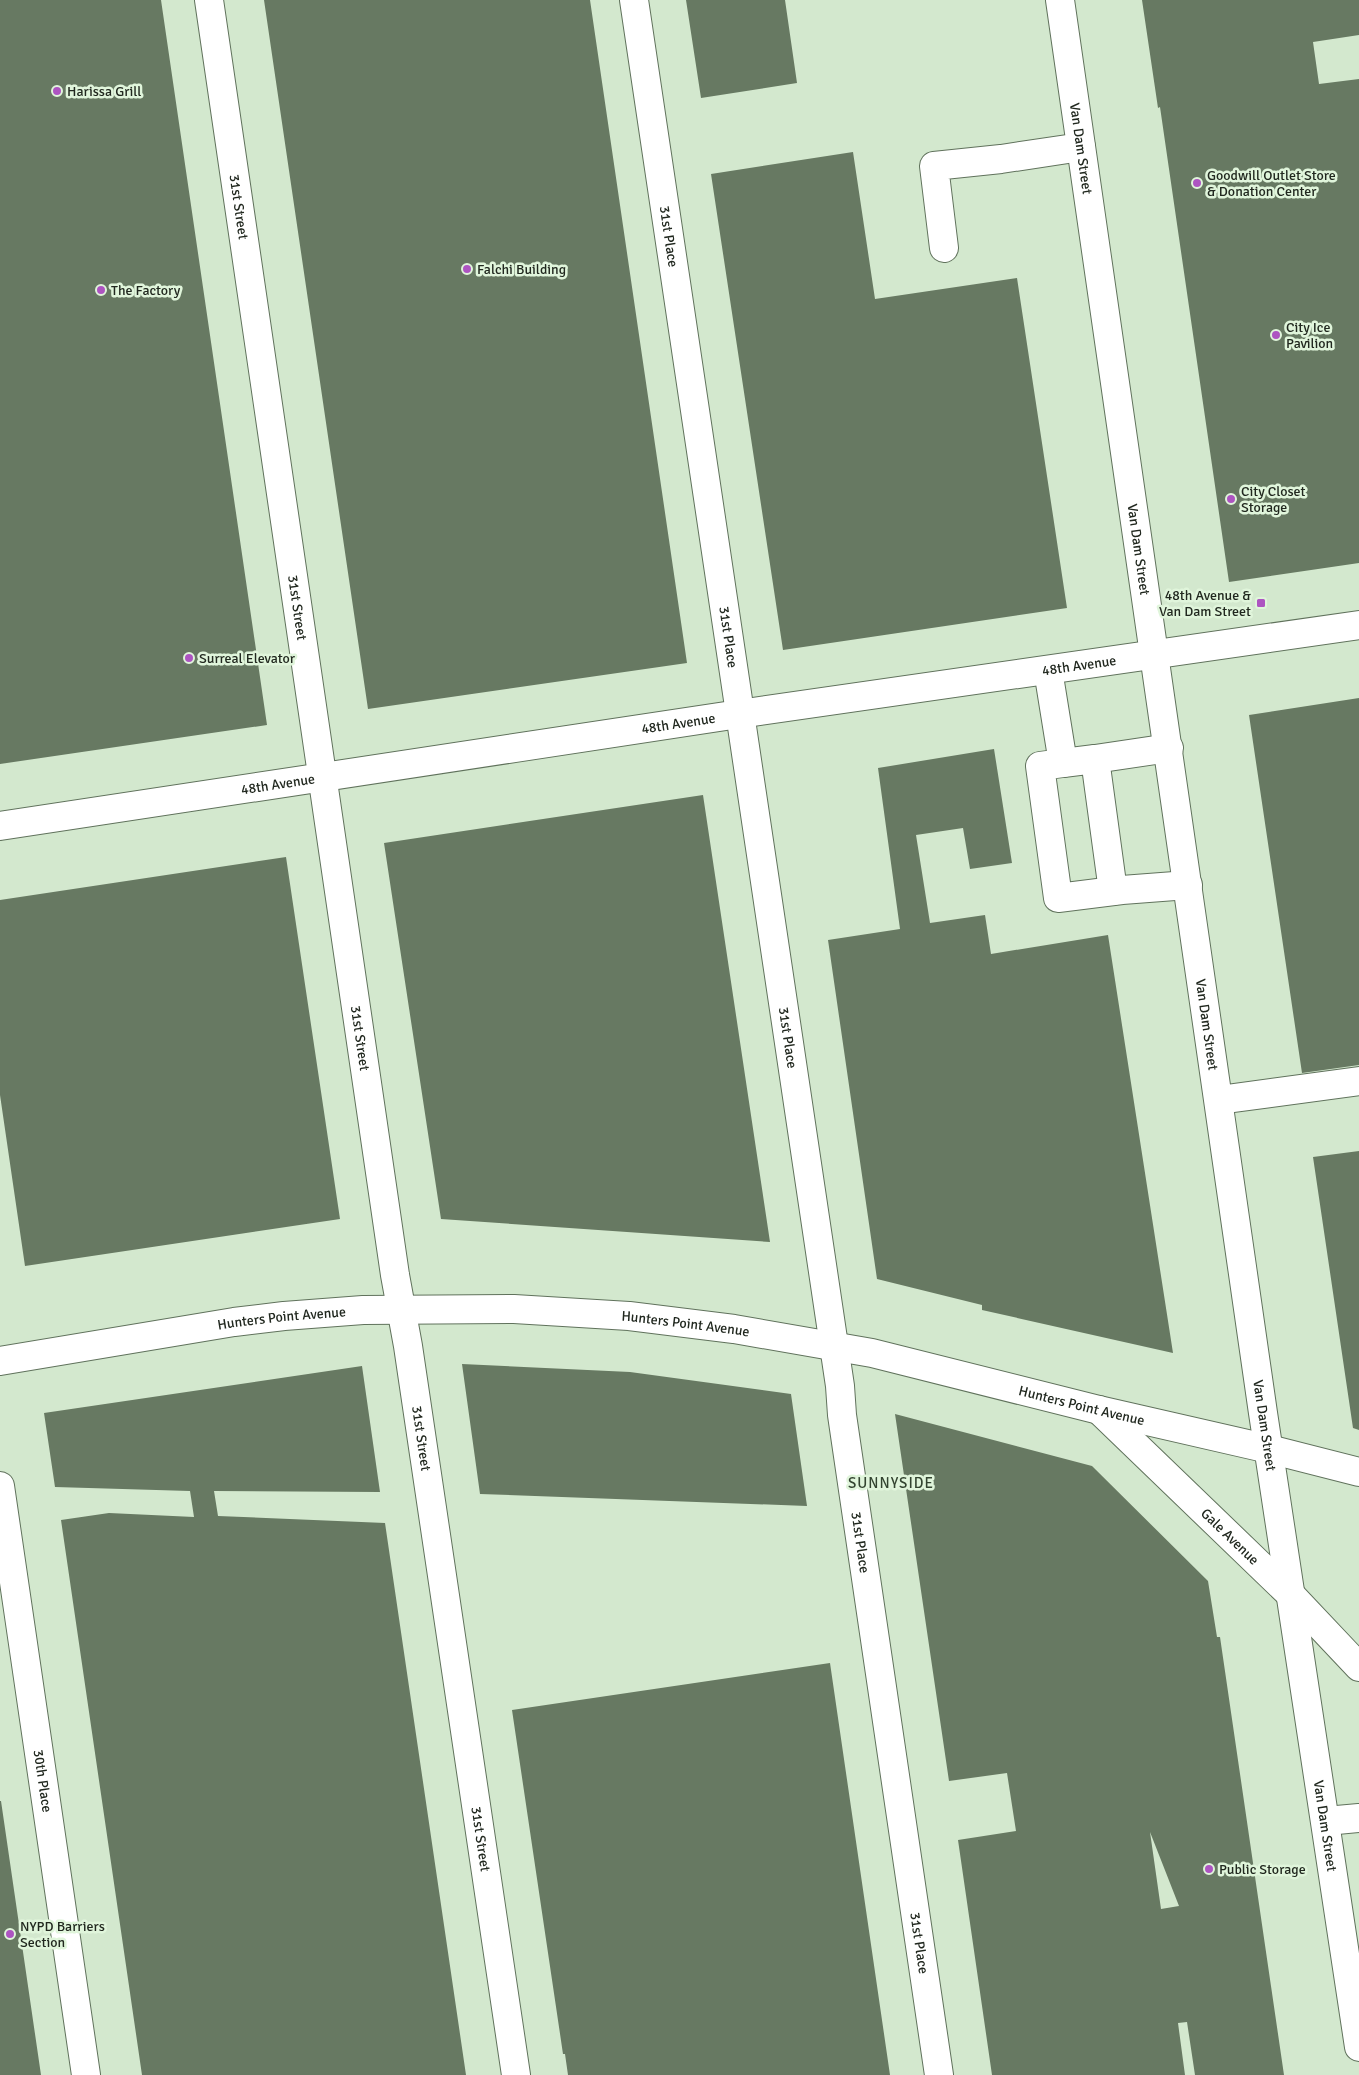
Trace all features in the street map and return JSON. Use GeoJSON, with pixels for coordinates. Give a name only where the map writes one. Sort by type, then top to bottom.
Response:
{"type":"FeatureCollection","features":[{"type":"Feature","properties":{"kind":"street","name":"31st Street"},"geometry":{"type":"LineString","coordinates":[[209,0],[324,778],[392,1258],[408,1346],[516,2075]]}},
{"type":"Feature","properties":{"kind":"street","name":"31st Place"},"geometry":{"type":"LineString","coordinates":[[634,0],[939,2075]]}},
{"type":"Feature","properties":{"kind":"street","name":"Van Dam Street"},"geometry":{"type":"LineString","coordinates":[[1060,0],[1269,1449],[1326,1821],[1355,1994],[1359,2047]]}},
{"type":"Feature","properties":{"kind":"street"},"geometry":{"type":"LineString","coordinates":[[944,248],[934,166],[1000,159],[1082,146]]}},
{"type":"Feature","properties":{"kind":"street","name":"48th Avenue"},"geometry":{"type":"LineString","coordinates":[[0,826],[739,714],[1359,625]]}},
{"type":"Feature","properties":{"kind":"street"},"geometry":{"type":"LineString","coordinates":[[1048,670],[1062,763]]}},
{"type":"Feature","properties":{"kind":"street"},"geometry":{"type":"LineString","coordinates":[[1168,748],[1040,766],[1058,898],[1188,885]]}},
{"type":"Feature","properties":{"kind":"street"},"geometry":{"type":"LineString","coordinates":[[1095,759],[1114,891]]}},
{"type":"Feature","properties":{"kind":"street"},"geometry":{"type":"LineString","coordinates":[[1219,1100],[1359,1081]]}},
{"type":"Feature","properties":{"kind":"street","name":"Hunters Point Avenue"},"geometry":{"type":"LineString","coordinates":[[0,1361],[234,1322],[284,1316],[402,1310],[514,1309],[629,1316],[734,1328],[872,1353],[1359,1472]]}},
{"type":"Feature","properties":{"kind":"street","name":"Gale Avenue"},"geometry":{"type":"LineString","coordinates":[[1099,1410],[1292,1596],[1359,1667]]}},
{"type":"Feature","properties":{"kind":"street","name":"30th Place"},"geometry":{"type":"LineString","coordinates":[[0,1486],[86,2075]]}},
{"type":"Feature","properties":{"kind":"street"},"geometry":{"type":"LineString","coordinates":[[1326,1821],[1359,1818]]}},
{"type":"Feature","properties":{"kind":"building","name":"The Factory"},"geometry":{"type":"Polygon","coordinates":[[[0,0],[161,0],[267,725],[0,764],[0,0]]]}},
{"type":"Feature","properties":{"kind":"building","name":"Falchi Building"},"geometry":{"type":"Polygon","coordinates":[[[264,0],[590,0],[687,663],[368,709],[264,0]]]}},
{"type":"Feature","properties":{"kind":"building"},"geometry":{"type":"Polygon","coordinates":[[[686,0],[785,0],[797,83],[701,98],[686,0]]]}},
{"type":"Feature","properties":{"kind":"building","name":"City Ice Pavilion"},"geometry":{"type":"Polygon","coordinates":[[[1142,0],[1359,0],[1359,35],[1313,42],[1319,84],[1359,79],[1359,563],[1229,582],[1160,107],[1158,108],[1142,0]]]}},
{"type":"Feature","properties":{"kind":"building"},"geometry":{"type":"Polygon","coordinates":[[[853,152],[875,299],[1017,278],[1067,608],[783,650],[711,174],[853,152]]]}},
{"type":"Feature","properties":{"kind":"building"},"geometry":{"type":"Polygon","coordinates":[[[1359,698],[1359,1065],[1302,1073],[1249,715],[1359,698]]]}},
{"type":"Feature","properties":{"kind":"building"},"geometry":{"type":"Polygon","coordinates":[[[994,749],[1012,863],[970,869],[963,828],[916,835],[930,923],[985,915],[991,954],[1108,935],[1173,1353],[982,1310],[982,1305],[877,1279],[828,940],[900,929],[878,768],[994,749]]]}},
{"type":"Feature","properties":{"kind":"building"},"geometry":{"type":"Polygon","coordinates":[[[703,795],[770,1242],[441,1219],[384,843],[703,795]]]}},
{"type":"Feature","properties":{"kind":"building"},"geometry":{"type":"Polygon","coordinates":[[[286,857],[340,1219],[25,1266],[0,1095],[0,900],[286,857]]]}},
{"type":"Feature","properties":{"kind":"building"},"geometry":{"type":"Polygon","coordinates":[[[1359,1151],[1359,1430],[1353,1428],[1313,1157],[1359,1151]]]}},
{"type":"Feature","properties":{"kind":"building"},"geometry":{"type":"Polygon","coordinates":[[[462,1364],[630,1372],[791,1394],[807,1506],[480,1494],[462,1364]]]}},
{"type":"Feature","properties":{"kind":"building"},"geometry":{"type":"Polygon","coordinates":[[[362,1366],[380,1492],[214,1491],[218,1516],[385,1523],[466,2075],[142,2075],[61,1520],[109,1513],[194,1517],[190,1491],[55,1487],[44,1413],[362,1366]]]}},
{"type":"Feature","properties":{"kind":"building"},"geometry":{"type":"Polygon","coordinates":[[[895,1414],[1092,1466],[1208,1581],[1217,1637],[1220,1637],[1284,2075],[1195,2075],[1187,2022],[1178,2023],[1185,2075],[992,2075],[958,1840],[1016,1831],[1007,1773],[949,1781],[895,1414]],[[1150,1832],[1161,1909],[1179,1906],[1150,1832]]]}},
{"type":"Feature","properties":{"kind":"building"},"geometry":{"type":"Polygon","coordinates":[[[830,1663],[890,2075],[568,2075],[565,2054],[563,2054],[512,1710],[830,1663]]]}},
{"type":"Feature","properties":{"kind":"building","name":"NYPD Barriers Section"},"geometry":{"type":"Polygon","coordinates":[[[1,1801],[41,2075],[0,2075],[1,1801]]]}},
{"type":"Feature","properties":{"kind":"place","name":"Harissa Grill"},"geometry":{"type":"Point","coordinates":[57,91]}},
{"type":"Feature","properties":{"kind":"place","name":"Goodwill Outlet Store & Donation Center"},"geometry":{"type":"Point","coordinates":[1197,183]}},
{"type":"Feature","properties":{"kind":"place","name":"Falchi Building"},"geometry":{"type":"Point","coordinates":[467,269]}},
{"type":"Feature","properties":{"kind":"place","name":"The Factory"},"geometry":{"type":"Point","coordinates":[101,290]}},
{"type":"Feature","properties":{"kind":"place","name":"City Ice Pavilion"},"geometry":{"type":"Point","coordinates":[1276,335]}},
{"type":"Feature","properties":{"kind":"place","name":"City Closet Storage"},"geometry":{"type":"Point","coordinates":[1231,499]}},
{"type":"Feature","properties":{"kind":"place","name":"48th Avenue & Van Dam Street"},"geometry":{"type":"Point","coordinates":[1261,603]}},
{"type":"Feature","properties":{"kind":"place","name":"Surreal Elevator"},"geometry":{"type":"Point","coordinates":[189,658]}},
{"type":"Feature","properties":{"kind":"place","name":"Public Storage"},"geometry":{"type":"Point","coordinates":[1209,1869]}},
{"type":"Feature","properties":{"kind":"place","name":"NYPD Barriers Section"},"geometry":{"type":"Point","coordinates":[10,1934]}},
{"type":"Feature","properties":{"kind":"district","name":"SUNNYSIDE"},"geometry":{"type":"Point","coordinates":[891,1483]}}]}
